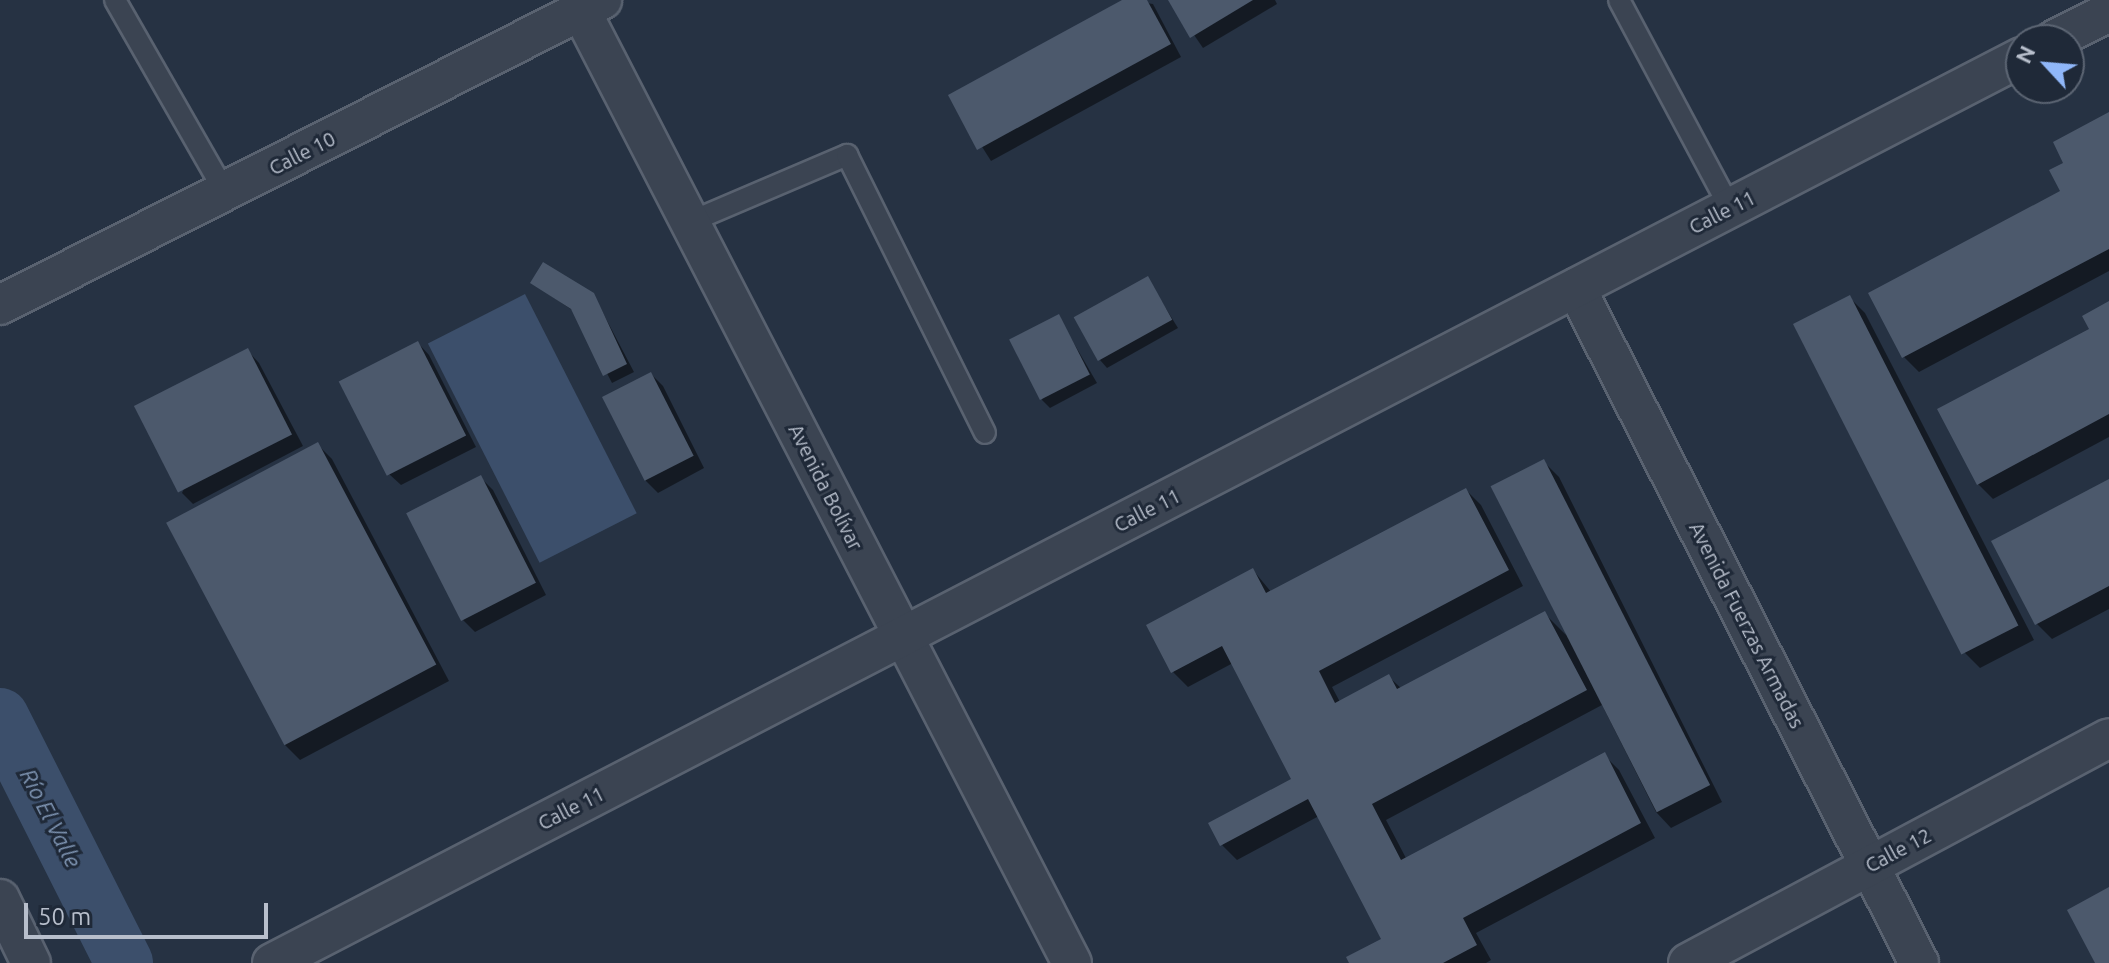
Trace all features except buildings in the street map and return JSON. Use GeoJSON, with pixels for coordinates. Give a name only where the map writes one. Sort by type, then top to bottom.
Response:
{"type":"FeatureCollection","features":[{"type":"Feature","properties":{"kind":"street","name":"Calle 10"},"geometry":{"type":"LineString","coordinates":[[0,305],[591,5]]}},
{"type":"Feature","properties":{"kind":"street","name":"Avenida Bolívar"},"geometry":{"type":"LineString","coordinates":[[591,5],[690,222],[1072,963]]}},
{"type":"Feature","properties":{"kind":"street"},"geometry":{"type":"LineString","coordinates":[[2085,24],[2109,12]]}},
{"type":"Feature","properties":{"kind":"street","name":"Calle 11"},"geometry":{"type":"LineString","coordinates":[[272,963],[2005,65]]}},
{"type":"Feature","properties":{"kind":"street","name":"Avenida Fuerzas Armadas"},"geometry":{"type":"LineString","coordinates":[[1576,288],[1919,963]]}},
{"type":"Feature","properties":{"kind":"street","name":"Calle 12"},"geometry":{"type":"LineString","coordinates":[[1688,963],[2109,738]]}},
{"type":"Feature","properties":{"kind":"street"},"geometry":{"type":"LineString","coordinates":[[0,899],[31,963]]}},
{"type":"Feature","properties":{"kind":"lane"},"geometry":{"type":"LineString","coordinates":[[115,0],[225,192]]}},
{"type":"Feature","properties":{"kind":"lane"},"geometry":{"type":"LineString","coordinates":[[1619,0],[1730,208]]}},
{"type":"Feature","properties":{"kind":"lane"},"geometry":{"type":"LineString","coordinates":[[690,222],[847,155],[985,433]]}},
{"type":"Feature","properties":{"kind":"water"},"geometry":{"type":"Polygon","coordinates":[[[525,294],[637,513],[540,563],[428,343],[525,294]]]}},
{"type":"Feature","properties":{"kind":"waterway","name":"Río El Valle"},"geometry":{"type":"LineString","coordinates":[[0,717],[124,963]]}}]}
